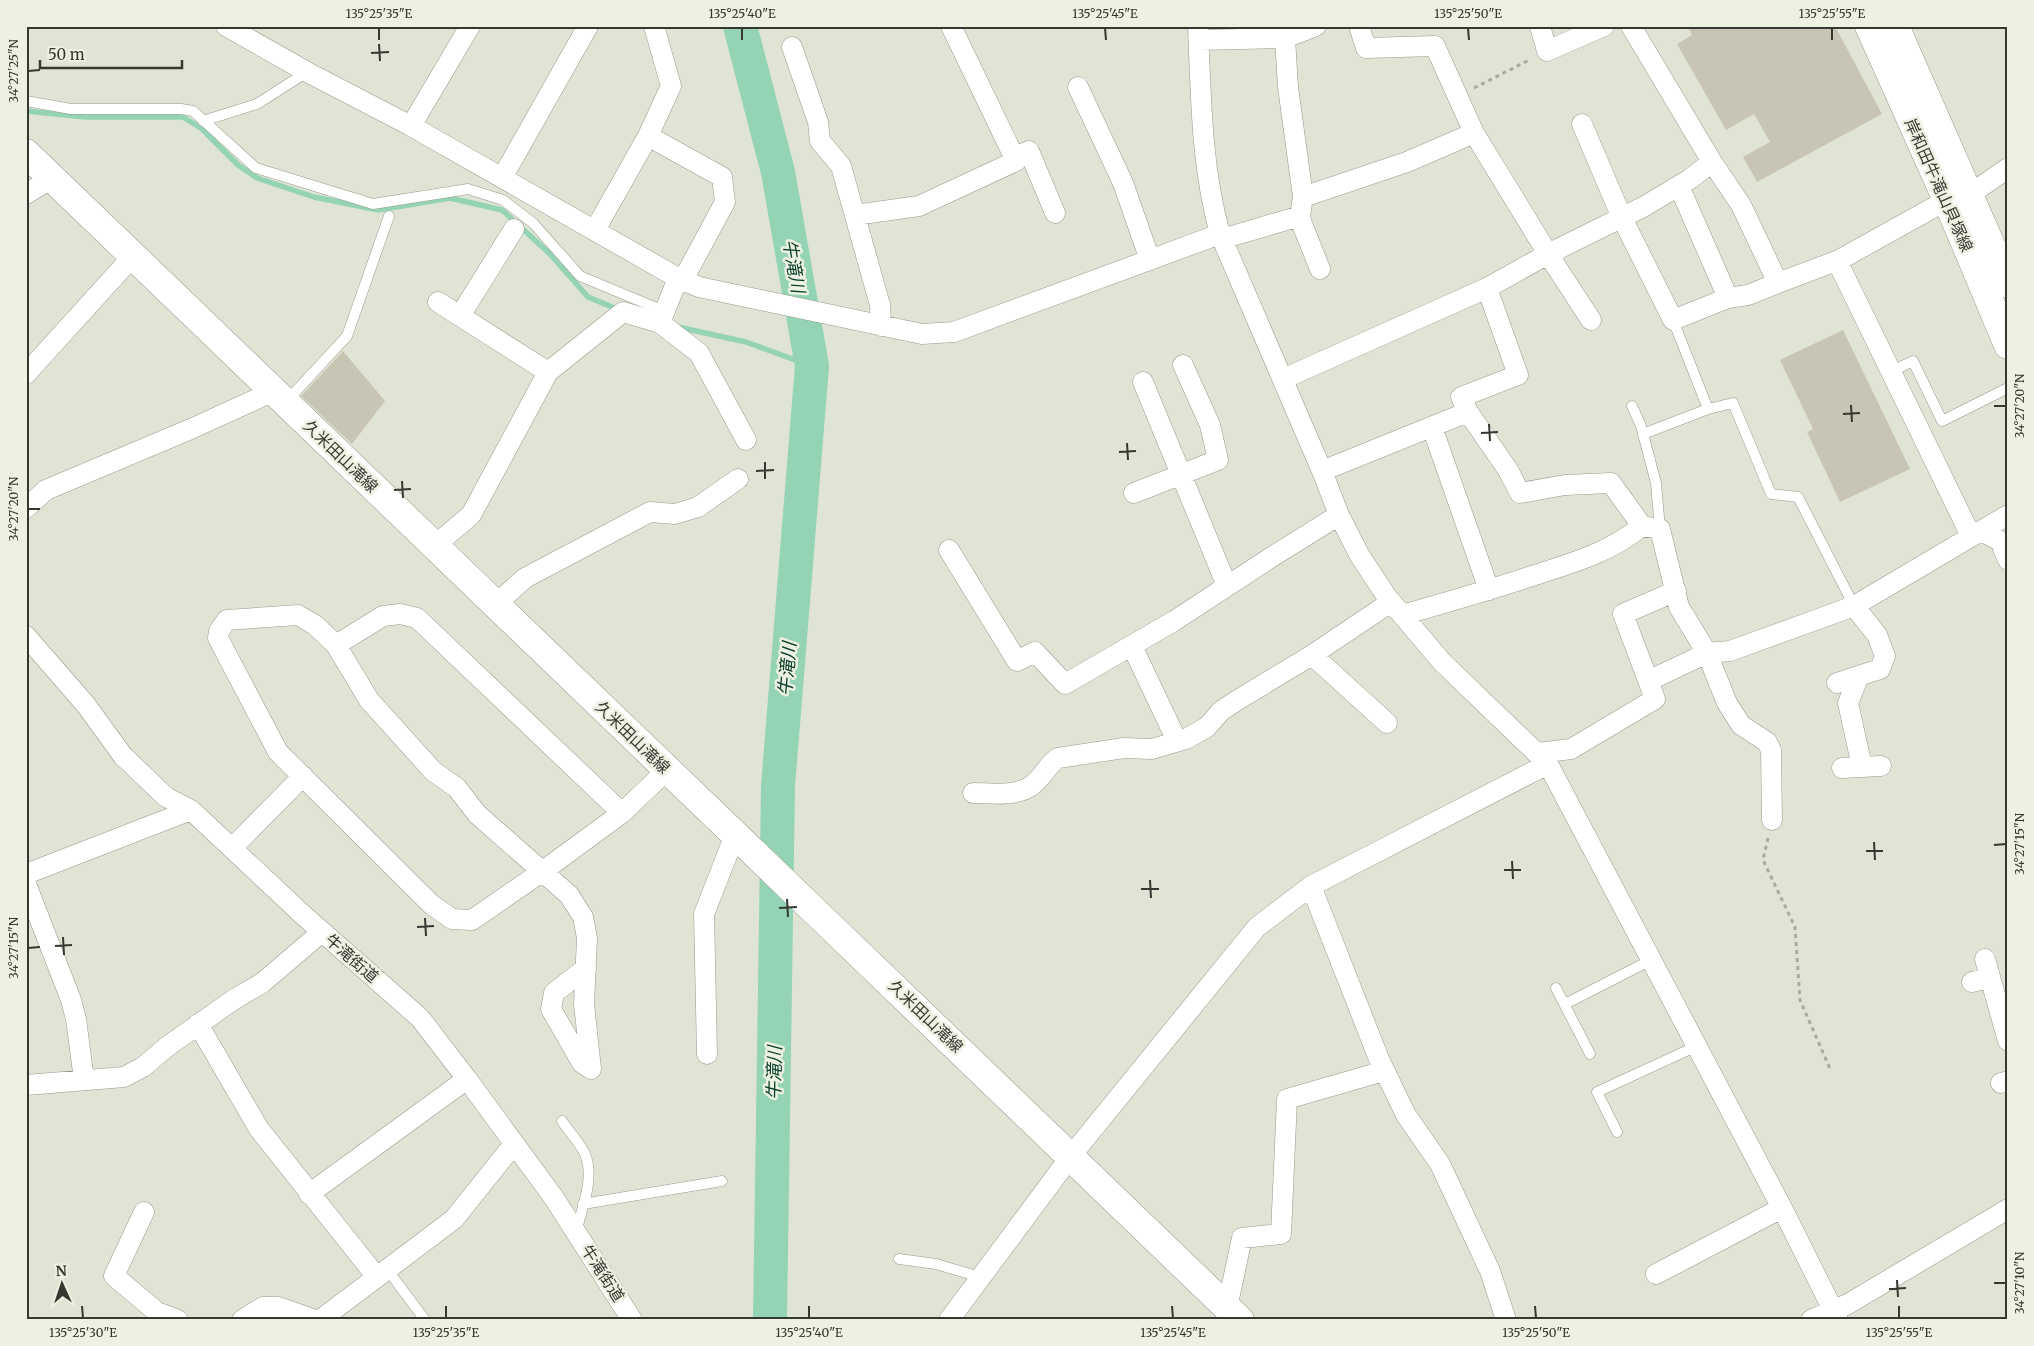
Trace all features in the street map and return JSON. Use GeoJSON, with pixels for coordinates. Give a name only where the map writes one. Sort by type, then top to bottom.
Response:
{"type":"FeatureCollection","features":[{"type":"Feature","properties":{"kind":"street"},"geometry":{"type":"LineString","coordinates":[[226,26],[307,72],[411,126],[681,279],[699,287],[922,334],[954,332],[1221,236],[1300,216]]}},
{"type":"Feature","properties":{"kind":"street"},"geometry":{"type":"LineString","coordinates":[[411,126],[470,26]]}},
{"type":"Feature","properties":{"kind":"street"},"geometry":{"type":"LineString","coordinates":[[502,178],[588,26]]}},
{"type":"Feature","properties":{"kind":"street"},"geometry":{"type":"LineString","coordinates":[[595,230],[648,136],[671,86],[654,26]]}},
{"type":"Feature","properties":{"kind":"street"},"geometry":{"type":"LineString","coordinates":[[855,215],[919,206],[1016,161],[951,26]]}},
{"type":"Feature","properties":{"kind":"street"},"geometry":{"type":"LineString","coordinates":[[1316,26],[1290,33],[1198,33],[1204,152],[1213,210],[1221,236],[1339,515],[1360,556],[1396,608],[1442,662],[1543,758],[1652,960],[1836,1315]]}},
{"type":"Feature","properties":{"kind":"street"},"geometry":{"type":"LineString","coordinates":[[1359,26],[1366,48],[1435,46],[1474,133],[1591,320]]}},
{"type":"Feature","properties":{"kind":"street"},"geometry":{"type":"LineString","coordinates":[[1540,26],[1547,51],[1604,26]]}},
{"type":"Feature","properties":{"kind":"street"},"geometry":{"type":"LineString","coordinates":[[1630,26],[1712,162],[1741,205],[1778,283]]}},
{"type":"Feature","properties":{"kind":"street","name":"岸和田牛滝山貝塚線"},"geometry":{"type":"LineString","coordinates":[[1868,26],[1958,198],[2008,284]]}},
{"type":"Feature","properties":{"kind":"street","name":"岸和田牛滝山貝塚線"},"geometry":{"type":"LineString","coordinates":[[1895,26],[1958,198],[2008,345]]}},
{"type":"Feature","properties":{"kind":"street"},"geometry":{"type":"LineString","coordinates":[[1290,33],[1288,87],[1303,197],[1300,216],[1320,269]]}},
{"type":"Feature","properties":{"kind":"street"},"geometry":{"type":"LineString","coordinates":[[792,47],[818,122],[820,141],[841,166],[880,305],[882,326]]}},
{"type":"Feature","properties":{"kind":"street"},"geometry":{"type":"LineString","coordinates":[[1078,87],[1123,183],[1150,260]]}},
{"type":"Feature","properties":{"kind":"street"},"geometry":{"type":"LineString","coordinates":[[1582,124],[1622,218],[1673,320],[1728,298],[1748,295],[1839,260],[1958,198],[2008,168]]}},
{"type":"Feature","properties":{"kind":"street"},"geometry":{"type":"LineString","coordinates":[[1303,197],[1407,162],[1474,133]]}},
{"type":"Feature","properties":{"kind":"street"},"geometry":{"type":"LineString","coordinates":[[648,136],[722,177],[725,202],[681,279],[662,317]]}},
{"type":"Feature","properties":{"kind":"street"},"geometry":{"type":"LineString","coordinates":[[1014,157],[1030,151],[1056,213]]}},
{"type":"Feature","properties":{"kind":"street","name":"久米田山滝線"},"geometry":{"type":"LineString","coordinates":[[26,153],[1071,1156],[1233,1315]]}},
{"type":"Feature","properties":{"kind":"street"},"geometry":{"type":"LineString","coordinates":[[1283,379],[1487,288],[1548,254],[1645,206],[1679,186],[1712,162]]}},
{"type":"Feature","properties":{"kind":"street"},"geometry":{"type":"LineString","coordinates":[[26,194],[52,178]]}},
{"type":"Feature","properties":{"kind":"street"},"geometry":{"type":"LineString","coordinates":[[1679,186],[1728,298]]}},
{"type":"Feature","properties":{"kind":"street"},"geometry":{"type":"LineString","coordinates":[[460,316],[514,229]]}},
{"type":"Feature","properties":{"kind":"street"},"geometry":{"type":"LineString","coordinates":[[26,374],[134,256]]}},
{"type":"Feature","properties":{"kind":"street"},"geometry":{"type":"LineString","coordinates":[[1839,260],[1892,371],[1976,534],[2000,541],[2008,560]]}},
{"type":"Feature","properties":{"kind":"street"},"geometry":{"type":"LineString","coordinates":[[1487,288],[1518,375],[1460,397],[1468,412],[1508,470],[1520,493],[1565,485],[1611,483],[1651,527],[1676,591],[1680,607],[1707,653],[1727,703],[1741,725],[1767,742],[1772,750],[1772,820]]}},
{"type":"Feature","properties":{"kind":"street"},"geometry":{"type":"LineString","coordinates":[[438,302],[548,372]]}},
{"type":"Feature","properties":{"kind":"street"},"geometry":{"type":"LineString","coordinates":[[434,546],[470,515],[548,372],[622,312],[662,317],[699,353],[746,440]]}},
{"type":"Feature","properties":{"kind":"street"},"geometry":{"type":"LineString","coordinates":[[1134,493],[1218,460],[1210,425],[1183,365]]}},
{"type":"Feature","properties":{"kind":"street"},"geometry":{"type":"LineString","coordinates":[[1142,382],[1227,586]]}},
{"type":"Feature","properties":{"kind":"street"},"geometry":{"type":"LineString","coordinates":[[26,508],[46,490],[193,428],[279,397]]}},
{"type":"Feature","properties":{"kind":"street"},"geometry":{"type":"LineString","coordinates":[[1322,471],[1468,412]]}},
{"type":"Feature","properties":{"kind":"street"},"geometry":{"type":"LineString","coordinates":[[1432,427],[1489,590]]}},
{"type":"Feature","properties":{"kind":"street"},"geometry":{"type":"LineString","coordinates":[[495,605],[525,578],[650,512],[675,514],[698,507],[738,480]]}},
{"type":"Feature","properties":{"kind":"street"},"geometry":{"type":"LineString","coordinates":[[949,550],[1017,661],[1035,652],[1065,684],[1174,621],[1339,515]]}},
{"type":"Feature","properties":{"kind":"street"},"geometry":{"type":"LineString","coordinates":[[1648,681],[1707,653],[1730,651],[1854,606],[2008,515]]}},
{"type":"Feature","properties":{"kind":"street"},"geometry":{"type":"LineString","coordinates":[[973,793],[1014,792],[1031,786],[1051,763],[1058,758],[1124,748],[1152,749],[1177,741],[1207,727],[1222,711],[1236,701],[1312,655],[1396,608],[1489,590],[1604,551],[1651,527]]}},
{"type":"Feature","properties":{"kind":"street"},"geometry":{"type":"LineString","coordinates":[[949,1320],[1071,1156],[1257,928],[1311,886],[1543,758],[1571,749],[1655,700],[1623,614],[1676,591]]}},
{"type":"Feature","properties":{"kind":"street"},"geometry":{"type":"LineString","coordinates":[[1837,683],[1880,669],[1885,656],[1877,635],[1854,606]]}},
{"type":"Feature","properties":{"kind":"street"},"geometry":{"type":"LineString","coordinates":[[336,645],[383,616],[400,614],[417,618],[622,813]]}},
{"type":"Feature","properties":{"kind":"street"},"geometry":{"type":"LineString","coordinates":[[586,968],[587,938],[583,917],[569,895],[543,871],[477,814],[457,788],[426,764],[368,700],[336,645],[315,625],[298,615],[227,620],[219,631],[218,638],[278,752],[432,905],[452,919],[472,920],[543,871],[622,813],[667,770]]}},
{"type":"Feature","properties":{"kind":"street","name":"牛滝街道"},"geometry":{"type":"LineString","coordinates":[[26,636],[86,705],[123,756],[166,797],[191,810],[322,932],[420,1018],[554,1198],[632,1320]]}},
{"type":"Feature","properties":{"kind":"street"},"geometry":{"type":"LineString","coordinates":[[1132,646],[1177,741]]}},
{"type":"Feature","properties":{"kind":"street"},"geometry":{"type":"LineString","coordinates":[[1312,655],[1387,723]]}},
{"type":"Feature","properties":{"kind":"street"},"geometry":{"type":"LineString","coordinates":[[1859,676],[1848,703],[1862,767]]}},
{"type":"Feature","properties":{"kind":"street"},"geometry":{"type":"LineString","coordinates":[[232,848],[303,776]]}},
{"type":"Feature","properties":{"kind":"street"},"geometry":{"type":"LineString","coordinates":[[26,874],[191,810]]}},
{"type":"Feature","properties":{"kind":"street"},"geometry":{"type":"LineString","coordinates":[[708,1054],[704,914],[738,838]]}},
{"type":"Feature","properties":{"kind":"street"},"geometry":{"type":"LineString","coordinates":[[26,884],[71,1000],[76,1019],[84,1080]]}},
{"type":"Feature","properties":{"kind":"street"},"geometry":{"type":"LineString","coordinates":[[1311,886],[1384,1071],[1406,1115],[1440,1164],[1490,1271],[1506,1320]]}},
{"type":"Feature","properties":{"kind":"street"},"geometry":{"type":"LineString","coordinates":[[26,1085],[124,1076],[143,1067],[168,1046],[232,1000],[262,983],[322,932]]}},
{"type":"Feature","properties":{"kind":"street"},"geometry":{"type":"LineString","coordinates":[[1982,973],[2008,1041]]}},
{"type":"Feature","properties":{"kind":"street"},"geometry":{"type":"LineString","coordinates":[[198,1024],[259,1129],[309,1194],[382,1272]]}},
{"type":"Feature","properties":{"kind":"street"},"geometry":{"type":"LineString","coordinates":[[1233,1315],[1242,1238],[1280,1234],[1287,1099],[1384,1071]]}},
{"type":"Feature","properties":{"kind":"street"},"geometry":{"type":"LineString","coordinates":[[309,1194],[467,1079]]}},
{"type":"Feature","properties":{"kind":"street"},"geometry":{"type":"LineString","coordinates":[[320,1320],[454,1219],[514,1144]]}},
{"type":"Feature","properties":{"kind":"street"},"geometry":{"type":"LineString","coordinates":[[1656,1274],[1782,1208]]}},
{"type":"Feature","properties":{"kind":"street"},"geometry":{"type":"LineString","coordinates":[[1811,1320],[1836,1315],[1848,1304],[2008,1209]]}},
{"type":"Feature","properties":{"kind":"street"},"geometry":{"type":"LineString","coordinates":[[144,1212],[114,1276],[157,1312],[178,1320]]}},
{"type":"Feature","properties":{"kind":"street"},"geometry":{"type":"LineString","coordinates":[[242,1320],[263,1307],[278,1307],[315,1320]]}},
{"type":"Feature","properties":{"kind":"lane"},"geometry":{"type":"LineString","coordinates":[[203,121],[257,104],[307,72]]}},
{"type":"Feature","properties":{"kind":"lane"},"geometry":{"type":"LineString","coordinates":[[26,101],[71,109],[181,109],[192,112],[256,168],[373,204],[468,189],[503,200],[533,223],[580,276],[662,317]]}},
{"type":"Feature","properties":{"kind":"lane"},"geometry":{"type":"LineString","coordinates":[[279,397],[347,336],[389,216]]}},
{"type":"Feature","properties":{"kind":"lane"},"geometry":{"type":"LineString","coordinates":[[1673,320],[1708,409]]}},
{"type":"Feature","properties":{"kind":"lane"},"geometry":{"type":"LineString","coordinates":[[1892,371],[1913,361],[1942,421],[2008,388]]}},
{"type":"Feature","properties":{"kind":"lane"},"geometry":{"type":"LineString","coordinates":[[1643,434],[1708,409],[1733,403],[1771,494],[1798,498],[1854,606]]}},
{"type":"Feature","properties":{"kind":"lane"},"geometry":{"type":"LineString","coordinates":[[1632,406],[1642,426],[1656,483],[1651,527]]}},
{"type":"Feature","properties":{"kind":"lane"},"geometry":{"type":"LineString","coordinates":[[1564,1004],[1652,960]]}},
{"type":"Feature","properties":{"kind":"lane"},"geometry":{"type":"LineString","coordinates":[[1556,988],[1590,1054]]}},
{"type":"Feature","properties":{"kind":"lane"},"geometry":{"type":"LineString","coordinates":[[1617,1132],[1597,1092],[1697,1046]]}},
{"type":"Feature","properties":{"kind":"lane"},"geometry":{"type":"LineString","coordinates":[[562,1121],[584,1154],[588,1166],[588,1182],[576,1232]]}},
{"type":"Feature","properties":{"kind":"lane"},"geometry":{"type":"LineString","coordinates":[[583,1204],[722,1181]]}},
{"type":"Feature","properties":{"kind":"lane"},"geometry":{"type":"LineString","coordinates":[[900,1259],[936,1264],[980,1277]]}},
{"type":"Feature","properties":{"kind":"lane"},"geometry":{"type":"LineString","coordinates":[[382,1272],[425,1320]]}},
{"type":"Feature","properties":{"kind":"path"},"geometry":{"type":"LineString","coordinates":[[1457,96],[1547,51]]}},
{"type":"Feature","properties":{"kind":"path"},"geometry":{"type":"LineString","coordinates":[[1772,820],[1763,860],[1795,927],[1800,1000],[1831,1071]]}},
{"type":"Feature","properties":{"kind":"building"},"geometry":{"type":"Polygon","coordinates":[[[1688,26],[1835,26],[1882,114],[1757,182],[1743,157],[1770,142],[1754,114],[1726,130],[1677,44],[1692,35],[1688,26]]]}},
{"type":"Feature","properties":{"kind":"building"},"geometry":{"type":"Polygon","coordinates":[[[1843,330],[1910,469],[1840,502],[1807,432],[1813,429],[1780,360],[1843,330]]]}},
{"type":"Feature","properties":{"kind":"building"},"geometry":{"type":"Polygon","coordinates":[[[343,351],[385,401],[352,444],[301,396],[343,351]]]}},
{"type":"Feature","properties":{"kind":"waterway","name":"牛滝川"},"geometry":{"type":"LineString","coordinates":[[740,26],[778,172],[812,366],[778,786],[770,1320]]}},
{"type":"Feature","properties":{"kind":"waterway"},"geometry":{"type":"LineString","coordinates":[[26,111],[85,117],[183,117],[201,128],[238,165],[257,178],[314,197],[378,210],[450,198],[502,210],[550,254],[588,297],[612,307]]}},
{"type":"Feature","properties":{"kind":"waterway"},"geometry":{"type":"LineString","coordinates":[[678,327],[746,342],[812,366]]}}]}
